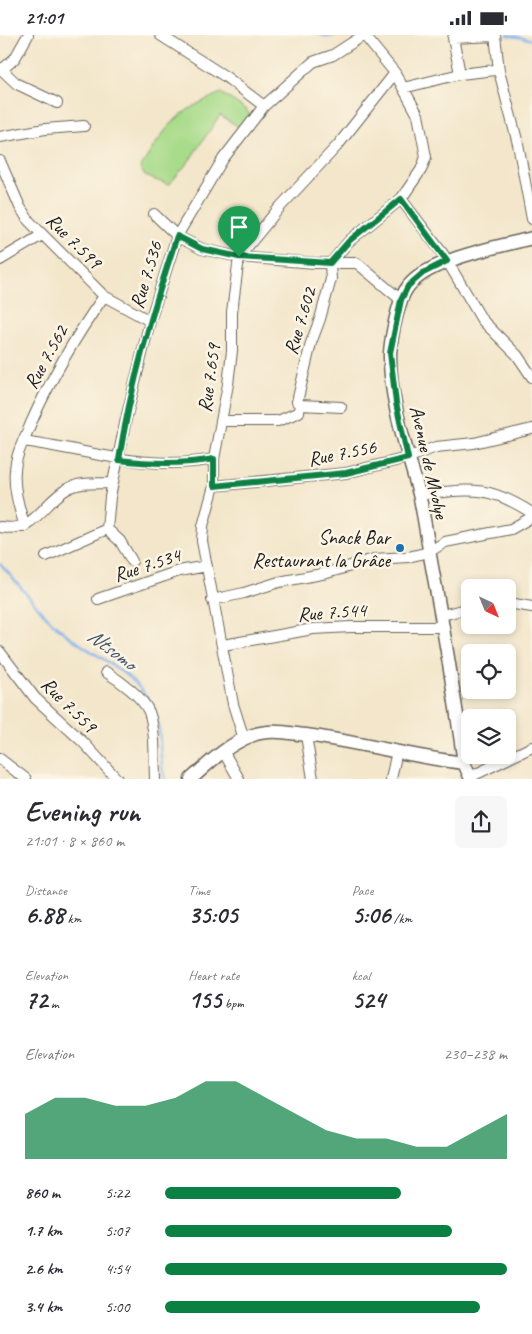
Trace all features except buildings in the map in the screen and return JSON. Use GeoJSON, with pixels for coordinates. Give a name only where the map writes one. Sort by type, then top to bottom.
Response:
{"type":"FeatureCollection","features":[{"type":"Feature","properties":{"kind":"street"},"geometry":{"type":"LineString","coordinates":[[28,35],[15,58],[1,69],[18,84],[57,103]]}},
{"type":"Feature","properties":{"kind":"street"},"geometry":{"type":"LineString","coordinates":[[160,35],[226,77],[264,106]]}},
{"type":"Feature","properties":{"kind":"street","name":"Rue 7.536"},"geometry":{"type":"LineString","coordinates":[[107,529],[113,483],[126,419],[150,321],[177,236],[223,159],[264,106],[313,62],[334,55],[364,35]]}},
{"type":"Feature","properties":{"kind":"street","name":"Rue 7.602"},"geometry":{"type":"LineString","coordinates":[[300,405],[297,402],[303,371],[331,279],[330,263],[349,241],[401,199],[421,170],[426,157],[418,115],[395,73],[364,35]]}},
{"type":"Feature","properties":{"kind":"street"},"geometry":{"type":"LineString","coordinates":[[460,74],[453,39],[495,36],[499,71],[518,144],[532,219]]}},
{"type":"Feature","properties":{"kind":"street"},"geometry":{"type":"LineString","coordinates":[[404,88],[460,74],[499,71]]}},
{"type":"Feature","properties":{"kind":"street"},"geometry":{"type":"LineString","coordinates":[[239,257],[280,207],[338,145],[395,73]]}},
{"type":"Feature","properties":{"kind":"street"},"geometry":{"type":"LineString","coordinates":[[0,137],[44,129],[84,126]]}},
{"type":"Feature","properties":{"kind":"street","name":"Rue 7.599"},"geometry":{"type":"LineString","coordinates":[[0,161],[20,207],[29,221],[42,235],[104,296],[150,321]]}},
{"type":"Feature","properties":{"kind":"street"},"geometry":{"type":"LineString","coordinates":[[401,199],[447,261],[482,320],[522,361],[532,377]]}},
{"type":"Feature","properties":{"kind":"street"},"geometry":{"type":"LineString","coordinates":[[154,214],[177,236],[202,249],[239,257],[357,263],[401,300]]}},
{"type":"Feature","properties":{"kind":"street"},"geometry":{"type":"LineString","coordinates":[[0,260],[42,235]]}},
{"type":"Feature","properties":{"kind":"street","name":"Avenue de Mvolye"},"geometry":{"type":"LineString","coordinates":[[461,743],[443,621],[419,495],[408,458],[396,403],[390,353],[401,300],[408,286],[423,273],[447,261],[532,238]]}},
{"type":"Feature","properties":{"kind":"street","name":"Rue 7.659"},"geometry":{"type":"LineString","coordinates":[[239,257],[232,312],[232,351],[214,459],[214,486],[203,526],[202,541],[233,705],[244,739]]}},
{"type":"Feature","properties":{"kind":"street","name":"Rue 7.562"},"geometry":{"type":"LineString","coordinates":[[25,526],[18,507],[14,471],[23,441],[67,353],[104,296]]}},
{"type":"Feature","properties":{"kind":"street"},"geometry":{"type":"LineString","coordinates":[[221,421],[278,421],[299,412],[300,405],[341,407]]}},
{"type":"Feature","properties":{"kind":"street","name":"Rue 7.556"},"geometry":{"type":"LineString","coordinates":[[214,486],[346,473],[408,458],[436,447],[474,443],[532,429]]}},
{"type":"Feature","properties":{"kind":"street"},"geometry":{"type":"LineString","coordinates":[[23,441],[119,460],[162,465],[214,459]]}},
{"type":"Feature","properties":{"kind":"street"},"geometry":{"type":"LineString","coordinates":[[0,527],[9,529],[25,526],[66,489],[79,484],[113,483]]}},
{"type":"Feature","properties":{"kind":"street"},"geometry":{"type":"LineString","coordinates":[[419,495],[484,490],[508,498],[532,513]]}},
{"type":"Feature","properties":{"kind":"street"},"geometry":{"type":"LineString","coordinates":[[212,600],[244,593],[278,582],[327,573],[374,559],[408,557],[429,552],[444,542],[511,529],[532,517]]}},
{"type":"Feature","properties":{"kind":"street"},"geometry":{"type":"LineString","coordinates":[[46,556],[107,529],[120,541],[132,561]]}},
{"type":"Feature","properties":{"kind":"street","name":"Rue 7.534"},"geometry":{"type":"LineString","coordinates":[[98,599],[179,571],[206,566]]}},
{"type":"Feature","properties":{"kind":"street"},"geometry":{"type":"LineString","coordinates":[[516,604],[532,607]]}},
{"type":"Feature","properties":{"kind":"street","name":"Rue 7.544"},"geometry":{"type":"LineString","coordinates":[[223,645],[312,629],[443,621],[461,612]]}},
{"type":"Feature","properties":{"kind":"street","name":"Rue 7.559"},"geometry":{"type":"LineString","coordinates":[[0,652],[35,698],[82,742],[117,779]]}},
{"type":"Feature","properties":{"kind":"street"},"geometry":{"type":"LineString","coordinates":[[106,672],[133,692],[148,711],[154,747],[155,779]]}},
{"type":"Feature","properties":{"kind":"street"},"geometry":{"type":"LineString","coordinates":[[191,779],[222,751],[244,739],[266,732],[306,735],[461,762]]}},
{"type":"Feature","properties":{"kind":"street"},"geometry":{"type":"LineString","coordinates":[[306,735],[313,779]]}},
{"type":"Feature","properties":{"kind":"street"},"geometry":{"type":"LineString","coordinates":[[470,778],[532,747]]}},
{"type":"Feature","properties":{"kind":"street"},"geometry":{"type":"LineString","coordinates":[[222,751],[239,779]]}},
{"type":"Feature","properties":{"kind":"street"},"geometry":{"type":"LineString","coordinates":[[391,779],[397,751]]}},
{"type":"Feature","properties":{"kind":"street"},"geometry":{"type":"LineString","coordinates":[[0,759],[26,779]]}},
{"type":"Feature","properties":{"kind":"street","name":"Avenue de Mvolye"},"geometry":{"type":"LineString","coordinates":[[464,764],[470,778]]}},
{"type":"Feature","properties":{"kind":"street"},"geometry":{"type":"LineString","coordinates":[[7,779],[14,770]]}},
{"type":"Feature","properties":{"kind":"green space"},"geometry":{"type":"Polygon","coordinates":[[[221,93],[247,110],[250,117],[239,127],[220,115],[189,161],[169,185],[145,176],[140,168],[157,141],[173,122],[192,107],[221,93]]]}},
{"type":"Feature","properties":{"kind":"waterway"},"geometry":{"type":"LineString","coordinates":[[321,35],[329,37],[335,35]]}},
{"type":"Feature","properties":{"kind":"waterway"},"geometry":{"type":"LineString","coordinates":[[508,35],[532,40]]}},
{"type":"Feature","properties":{"kind":"waterway","name":"Ntsomo"},"geometry":{"type":"LineString","coordinates":[[0,564],[39,609],[57,626],[126,675],[146,695],[156,716],[165,779]]}},
{"type":"Feature","properties":{"kind":"place","name":"Snack Bar Restaurant la Grâce"},"geometry":{"type":"Point","coordinates":[400,548]}},
{"type":"Feature","properties":{"kind":"route"},"geometry":{"type":"LineString","coordinates":[[401,199],[447,261],[423,273],[408,286],[401,300],[390,353],[396,403],[408,458],[346,473],[245,485],[214,486],[214,459],[162,465],[119,460],[126,419],[150,321],[177,236],[202,249],[239,257],[330,263],[349,241],[401,199]]}}]}
